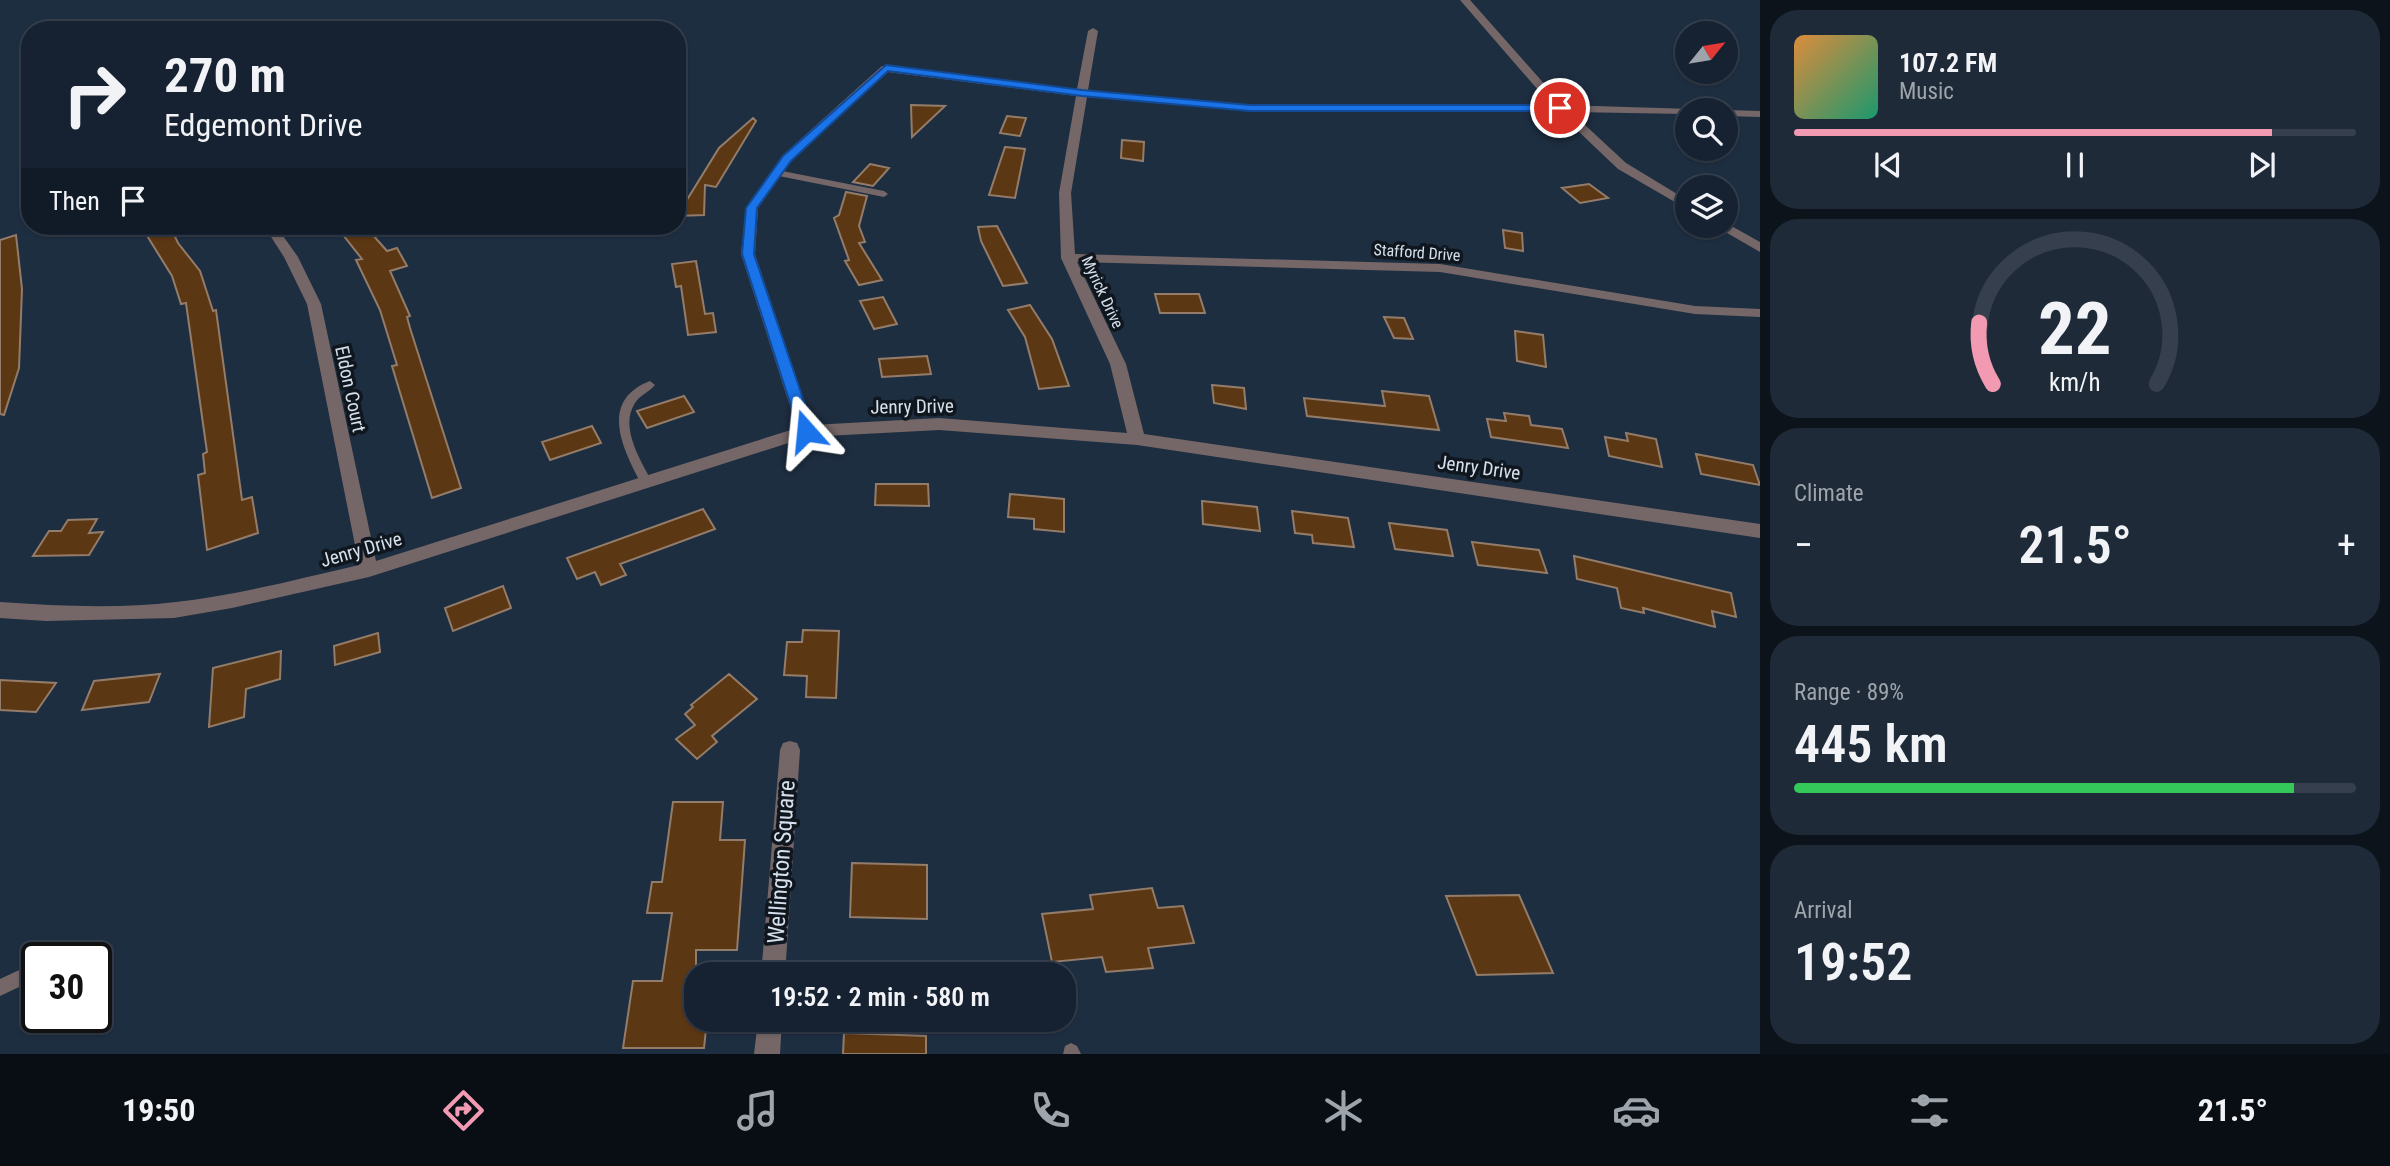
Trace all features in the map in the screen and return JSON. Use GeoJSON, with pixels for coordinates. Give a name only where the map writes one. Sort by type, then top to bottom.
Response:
{"type":"FeatureCollection","features":[{"type":"Feature","properties":{"kind":"street"},"geometry":{"type":"LineString","coordinates":[[1465,0],[1560,108],[1622,166],[1675,198]]}},
{"type":"Feature","properties":{"kind":"street","name":"Myrick Drive"},"geometry":{"type":"LineString","coordinates":[[1093,31],[1065,192],[1068,258],[1118,365],[1137,439]]}},
{"type":"Feature","properties":{"kind":"street"},"geometry":{"type":"LineString","coordinates":[[806,431],[748,254],[752,208],[787,159],[886,68],[1082,93],[1250,108],[1675,111]]}},
{"type":"Feature","properties":{"kind":"street"},"geometry":{"type":"LineString","coordinates":[[1738,113],[1760,114]]}},
{"type":"Feature","properties":{"kind":"street","name":"Eldon Court"},"geometry":{"type":"LineString","coordinates":[[276,235],[291,257],[314,304],[369,570]]}},
{"type":"Feature","properties":{"kind":"street"},"geometry":{"type":"LineString","coordinates":[[1738,235],[1760,248]]}},
{"type":"Feature","properties":{"kind":"street","name":"Stafford Drive"},"geometry":{"type":"LineString","coordinates":[[1068,258],[1440,268],[1695,310],[1760,313]]}},
{"type":"Feature","properties":{"kind":"street","name":"Jenry Drive"},"geometry":{"type":"LineString","coordinates":[[0,610],[46,613],[174,610],[298,588],[369,570],[806,431],[939,424],[1137,439],[1760,531]]}},
{"type":"Feature","properties":{"kind":"street","name":"Wellington Square"},"geometry":{"type":"LineString","coordinates":[[774,962],[790,750]]}},
{"type":"Feature","properties":{"kind":"street"},"geometry":{"type":"LineString","coordinates":[[767,1054],[769,1032]]}},
{"type":"Feature","properties":{"kind":"lane"},"geometry":{"type":"LineString","coordinates":[[777,173],[884,194]]}},
{"type":"Feature","properties":{"kind":"lane"},"geometry":{"type":"LineString","coordinates":[[646,482],[622,425],[626,404],[636,392],[650,385]]}},
{"type":"Feature","properties":{"kind":"lane"},"geometry":{"type":"LineString","coordinates":[[0,988],[21,978]]}},
{"type":"Feature","properties":{"kind":"building"},"geometry":{"type":"Polygon","coordinates":[[[911,105],[945,106],[912,137],[911,105]]]}},
{"type":"Feature","properties":{"kind":"building"},"geometry":{"type":"Polygon","coordinates":[[[1007,116],[1026,118],[1020,136],[1000,133],[1007,116]]]}},
{"type":"Feature","properties":{"kind":"building"},"geometry":{"type":"Polygon","coordinates":[[[753,118],[756,121],[716,187],[705,185],[704,215],[686,216],[686,201],[719,148],[753,118]]]}},
{"type":"Feature","properties":{"kind":"building"},"geometry":{"type":"Polygon","coordinates":[[[1122,140],[1144,142],[1143,161],[1121,158],[1122,140]]]}},
{"type":"Feature","properties":{"kind":"building"},"geometry":{"type":"Polygon","coordinates":[[[1005,147],[1025,149],[1015,198],[989,195],[1005,147]]]}},
{"type":"Feature","properties":{"kind":"building"},"geometry":{"type":"Polygon","coordinates":[[[870,164],[889,168],[873,186],[853,182],[870,164]]]}},
{"type":"Feature","properties":{"kind":"building"},"geometry":{"type":"Polygon","coordinates":[[[1589,184],[1608,198],[1580,203],[1562,188],[1589,184]]]}},
{"type":"Feature","properties":{"kind":"building"},"geometry":{"type":"Polygon","coordinates":[[[846,192],[867,196],[859,226],[865,242],[859,243],[882,280],[859,285],[845,261],[849,260],[834,218],[839,215],[846,192]]]}},
{"type":"Feature","properties":{"kind":"building"},"geometry":{"type":"Polygon","coordinates":[[[997,226],[1027,283],[1003,286],[981,241],[978,227],[997,226]]]}},
{"type":"Feature","properties":{"kind":"building"},"geometry":{"type":"Polygon","coordinates":[[[1503,230],[1522,233],[1523,251],[1505,248],[1503,230]]]}},
{"type":"Feature","properties":{"kind":"building"},"geometry":{"type":"Polygon","coordinates":[[[16,235],[22,289],[19,368],[4,415],[0,414],[0,240],[16,235]]]}},
{"type":"Feature","properties":{"kind":"building"},"geometry":{"type":"Polygon","coordinates":[[[147,235],[174,235],[200,271],[213,311],[216,310],[242,500],[252,497],[258,533],[207,550],[198,475],[205,473],[203,454],[207,452],[186,303],[181,304],[172,276],[147,235]]]}},
{"type":"Feature","properties":{"kind":"building"},"geometry":{"type":"Polygon","coordinates":[[[343,235],[373,235],[387,251],[397,248],[407,266],[390,271],[410,316],[407,317],[410,328],[461,488],[432,498],[392,366],[397,365],[380,310],[356,260],[362,259],[343,235]]]}},
{"type":"Feature","properties":{"kind":"building"},"geometry":{"type":"Polygon","coordinates":[[[696,261],[705,314],[713,313],[716,332],[688,335],[681,286],[676,287],[672,264],[696,261]]]}},
{"type":"Feature","properties":{"kind":"building"},"geometry":{"type":"Polygon","coordinates":[[[1155,294],[1199,294],[1205,313],[1160,313],[1155,294]]]}},
{"type":"Feature","properties":{"kind":"building"},"geometry":{"type":"Polygon","coordinates":[[[883,297],[897,324],[874,329],[860,301],[883,297]]]}},
{"type":"Feature","properties":{"kind":"building"},"geometry":{"type":"Polygon","coordinates":[[[1030,305],[1052,339],[1069,386],[1039,389],[1025,337],[1008,310],[1030,305]]]}},
{"type":"Feature","properties":{"kind":"building"},"geometry":{"type":"Polygon","coordinates":[[[1384,317],[1404,318],[1413,339],[1394,338],[1384,317]]]}},
{"type":"Feature","properties":{"kind":"building"},"geometry":{"type":"Polygon","coordinates":[[[1515,331],[1543,335],[1546,367],[1517,361],[1515,331]]]}},
{"type":"Feature","properties":{"kind":"building"},"geometry":{"type":"Polygon","coordinates":[[[927,356],[931,374],[882,377],[879,359],[927,356]]]}},
{"type":"Feature","properties":{"kind":"building"},"geometry":{"type":"Polygon","coordinates":[[[1212,385],[1244,388],[1246,409],[1214,403],[1212,385]]]}},
{"type":"Feature","properties":{"kind":"building"},"geometry":{"type":"Polygon","coordinates":[[[1382,391],[1429,396],[1439,430],[1307,416],[1304,398],[1385,406],[1382,391]]]}},
{"type":"Feature","properties":{"kind":"building"},"geometry":{"type":"Polygon","coordinates":[[[684,396],[694,412],[647,428],[637,411],[684,396]]]}},
{"type":"Feature","properties":{"kind":"building"},"geometry":{"type":"Polygon","coordinates":[[[1504,413],[1529,416],[1531,425],[1562,429],[1568,448],[1491,437],[1487,419],[1506,421],[1504,413]]]}},
{"type":"Feature","properties":{"kind":"building"},"geometry":{"type":"Polygon","coordinates":[[[592,426],[601,443],[550,460],[542,442],[592,426]]]}},
{"type":"Feature","properties":{"kind":"building"},"geometry":{"type":"Polygon","coordinates":[[[1626,433],[1656,439],[1662,467],[1609,456],[1605,437],[1628,441],[1626,433]]]}},
{"type":"Feature","properties":{"kind":"building"},"geometry":{"type":"Polygon","coordinates":[[[1696,454],[1753,465],[1760,485],[1701,474],[1696,454]]]}},
{"type":"Feature","properties":{"kind":"building"},"geometry":{"type":"Polygon","coordinates":[[[876,484],[928,484],[929,506],[875,505],[876,484]]]}},
{"type":"Feature","properties":{"kind":"building"},"geometry":{"type":"Polygon","coordinates":[[[1010,494],[1064,499],[1064,532],[1034,529],[1034,519],[1008,517],[1010,494]]]}},
{"type":"Feature","properties":{"kind":"building"},"geometry":{"type":"Polygon","coordinates":[[[1202,501],[1257,507],[1260,531],[1203,524],[1202,501]]]}},
{"type":"Feature","properties":{"kind":"building"},"geometry":{"type":"Polygon","coordinates":[[[703,509],[715,529],[620,564],[626,575],[601,585],[595,572],[577,579],[567,558],[703,509]]]}},
{"type":"Feature","properties":{"kind":"building"},"geometry":{"type":"Polygon","coordinates":[[[1292,511],[1348,518],[1354,547],[1313,543],[1312,535],[1295,533],[1292,511]]]}},
{"type":"Feature","properties":{"kind":"building"},"geometry":{"type":"Polygon","coordinates":[[[97,519],[89,533],[103,532],[89,555],[33,556],[49,531],[61,531],[68,520],[97,519]]]}},
{"type":"Feature","properties":{"kind":"building"},"geometry":{"type":"Polygon","coordinates":[[[1389,523],[1447,530],[1453,556],[1395,549],[1389,523]]]}},
{"type":"Feature","properties":{"kind":"building"},"geometry":{"type":"Polygon","coordinates":[[[1472,542],[1539,550],[1547,573],[1478,565],[1472,542]]]}},
{"type":"Feature","properties":{"kind":"building"},"geometry":{"type":"Polygon","coordinates":[[[1574,556],[1731,593],[1736,617],[1712,611],[1715,627],[1643,608],[1644,613],[1621,608],[1617,588],[1577,579],[1574,556]]]}},
{"type":"Feature","properties":{"kind":"building"},"geometry":{"type":"Polygon","coordinates":[[[503,586],[511,608],[453,631],[445,608],[503,586]]]}},
{"type":"Feature","properties":{"kind":"building"},"geometry":{"type":"Polygon","coordinates":[[[803,630],[839,631],[836,698],[806,697],[807,676],[784,675],[787,642],[802,642],[803,630]]]}},
{"type":"Feature","properties":{"kind":"building"},"geometry":{"type":"Polygon","coordinates":[[[378,633],[380,652],[335,665],[334,646],[378,633]]]}},
{"type":"Feature","properties":{"kind":"building"},"geometry":{"type":"Polygon","coordinates":[[[281,651],[280,679],[246,689],[244,717],[209,727],[213,668],[281,651]]]}},
{"type":"Feature","properties":{"kind":"building"},"geometry":{"type":"Polygon","coordinates":[[[160,674],[149,702],[82,710],[94,681],[160,674]]]}},
{"type":"Feature","properties":{"kind":"building"},"geometry":{"type":"Polygon","coordinates":[[[729,674],[757,699],[712,736],[717,742],[697,759],[676,739],[695,725],[685,714],[693,707],[691,705],[729,674]]]}},
{"type":"Feature","properties":{"kind":"building"},"geometry":{"type":"Polygon","coordinates":[[[0,680],[56,683],[36,712],[0,710],[0,680]]]}},
{"type":"Feature","properties":{"kind":"building"},"geometry":{"type":"Polygon","coordinates":[[[673,802],[723,802],[720,840],[745,840],[737,950],[696,950],[696,962],[684,962],[684,1032],[706,1032],[704,1048],[623,1048],[633,981],[662,981],[672,913],[647,913],[652,882],[662,882],[673,802]]]}},
{"type":"Feature","properties":{"kind":"building"},"geometry":{"type":"Polygon","coordinates":[[[852,863],[927,865],[927,919],[850,917],[852,863]]]}},
{"type":"Feature","properties":{"kind":"building"},"geometry":{"type":"Polygon","coordinates":[[[1152,888],[1158,908],[1183,906],[1194,943],[1148,948],[1153,968],[1106,972],[1102,957],[1052,962],[1042,914],[1093,909],[1090,895],[1152,888]]]}},
{"type":"Feature","properties":{"kind":"building"},"geometry":{"type":"Polygon","coordinates":[[[1519,895],[1553,973],[1477,975],[1446,896],[1519,895]]]}},
{"type":"Feature","properties":{"kind":"building"},"geometry":{"type":"Polygon","coordinates":[[[844,1033],[926,1036],[926,1054],[843,1054],[844,1033]]]}},
{"type":"Feature","properties":{"kind":"route"},"geometry":{"type":"LineString","coordinates":[[806,431],[748,254],[752,208],[787,159],[886,68],[1082,93],[1250,108],[1560,108]]}}]}
